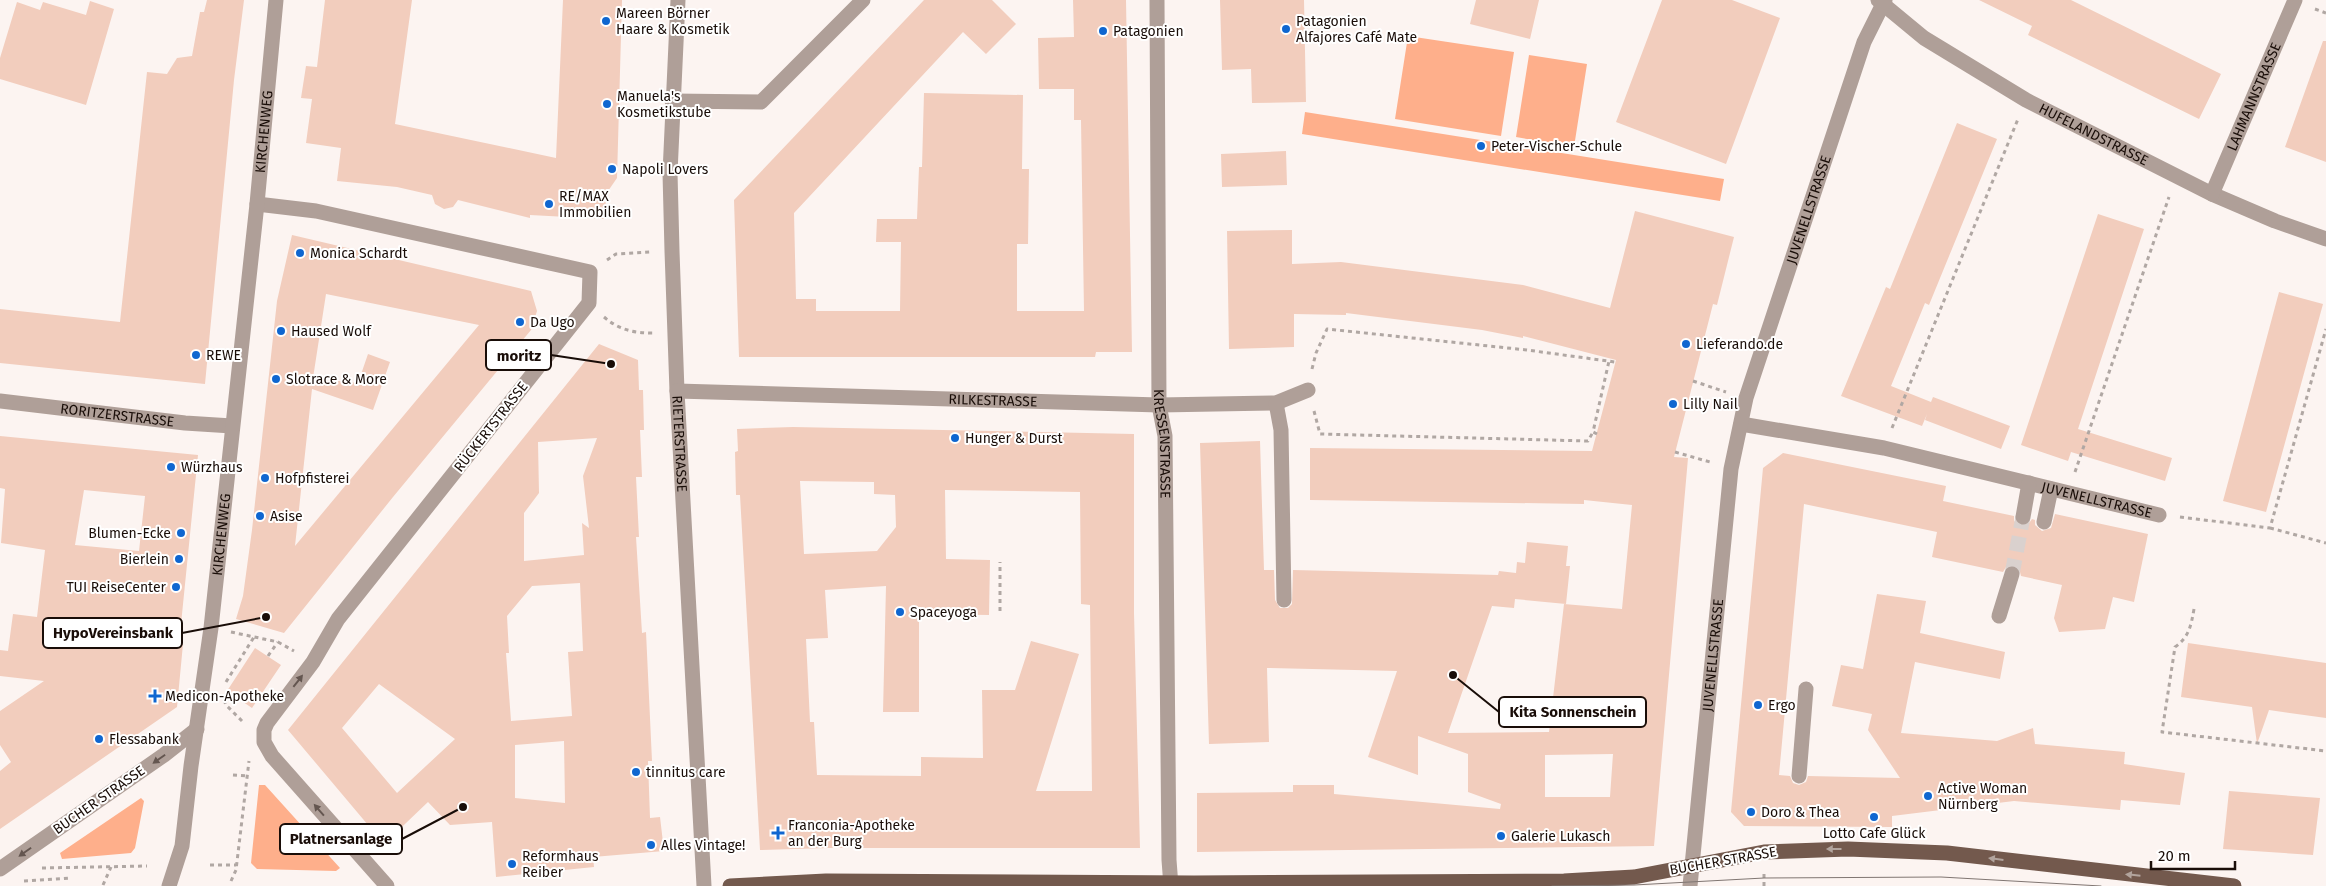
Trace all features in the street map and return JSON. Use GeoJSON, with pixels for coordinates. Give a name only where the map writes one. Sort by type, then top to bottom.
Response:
{"type":"FeatureCollection","features":[{"type":"Feature","properties":{"kind":"main road","name":"BUCHER STRASSE"},"geometry":{"type":"LineString","coordinates":[[730,886],[826,881],[1170,885],[1625,879],[1764,852],[1824,849],[1900,850],[1953,854],[2234,886]]}},
{"type":"Feature","properties":{"kind":"street","name":"KIRCHENWEG"},"geometry":{"type":"LineString","coordinates":[[169,886],[182,846],[211,628],[257,204],[276,0]]}},
{"type":"Feature","properties":{"kind":"street","name":"RIETERSTRASSE"},"geometry":{"type":"LineString","coordinates":[[678,0],[670,173],[672,251],[677,391],[704,886]]}},
{"type":"Feature","properties":{"kind":"street"},"geometry":{"type":"LineString","coordinates":[[672,100],[761,102],[863,0]]}},
{"type":"Feature","properties":{"kind":"street","name":"KRESSENSTRASSE"},"geometry":{"type":"LineString","coordinates":[[1157,0],[1159,405],[1165,436],[1170,885]]}},
{"type":"Feature","properties":{"kind":"street","name":"LAHMANNSTRASSE"},"geometry":{"type":"LineString","coordinates":[[2212,194],[2295,0]]}},
{"type":"Feature","properties":{"kind":"street","name":"HUFELANDSTRASSE"},"geometry":{"type":"LineString","coordinates":[[1882,1],[1924,38],[2026,100],[2212,194],[2275,221],[2326,239]]}},
{"type":"Feature","properties":{"kind":"street","name":"JUVENELLSTRASSE"},"geometry":{"type":"LineString","coordinates":[[1690,886],[1731,469],[1746,398],[1864,42],[1882,1]]}},
{"type":"Feature","properties":{"kind":"street"},"geometry":{"type":"LineString","coordinates":[[257,204],[316,211],[590,272],[589,303]]}},
{"type":"Feature","properties":{"kind":"street","name":"RÜCKERTSTRASSE"},"geometry":{"type":"LineString","coordinates":[[264,730],[275,711],[313,662],[338,619],[589,303]]}},
{"type":"Feature","properties":{"kind":"street","name":"RILKESTRASSE"},"geometry":{"type":"LineString","coordinates":[[677,391],[1159,405],[1276,403],[1308,390]]}},
{"type":"Feature","properties":{"kind":"street","name":"RORITZERSTRASSE"},"geometry":{"type":"LineString","coordinates":[[0,401],[185,423],[232,426]]}},
{"type":"Feature","properties":{"kind":"street"},"geometry":{"type":"LineString","coordinates":[[1276,403],[1281,430],[1284,600]]}},
{"type":"Feature","properties":{"kind":"street","name":"JUVENELLSTRASSE"},"geometry":{"type":"LineString","coordinates":[[1741,424],[1884,448],[2159,515]]}},
{"type":"Feature","properties":{"kind":"street"},"geometry":{"type":"LineString","coordinates":[[2022,517],[2029,483]]}},
{"type":"Feature","properties":{"kind":"street"},"geometry":{"type":"LineString","coordinates":[[2044,522],[2051,488]]}},
{"type":"Feature","properties":{"kind":"street"},"geometry":{"type":"LineString","coordinates":[[2000,616],[2012,574]]}},
{"type":"Feature","properties":{"kind":"street"},"geometry":{"type":"LineString","coordinates":[[1799,776],[1806,689]]}},
{"type":"Feature","properties":{"kind":"street","name":"BUCHER STRASSE"},"geometry":{"type":"LineString","coordinates":[[0,869],[164,755],[197,728]]}},
{"type":"Feature","properties":{"kind":"street"},"geometry":{"type":"LineString","coordinates":[[264,730],[265,747],[272,756],[387,886]]}},
{"type":"Feature","properties":{"kind":"path"},"geometry":{"type":"LineString","coordinates":[[1884,448],[2026,100]]}},
{"type":"Feature","properties":{"kind":"path"},"geometry":{"type":"LineString","coordinates":[[2068,493],[2177,175]]}},
{"type":"Feature","properties":{"kind":"path"},"geometry":{"type":"LineString","coordinates":[[590,272],[616,254],[672,251]]}},
{"type":"Feature","properties":{"kind":"path"},"geometry":{"type":"LineString","coordinates":[[589,303],[613,324],[635,333],[675,333]]}},
{"type":"Feature","properties":{"kind":"path"},"geometry":{"type":"LineString","coordinates":[[2270,528],[2326,329]]}},
{"type":"Feature","properties":{"kind":"path"},"geometry":{"type":"LineString","coordinates":[[1609,361],[1595,433],[1588,441],[1320,434],[1308,390],[1316,353],[1327,330],[1527,350],[1609,361],[1615,362]]}},
{"type":"Feature","properties":{"kind":"path"},"geometry":{"type":"LineString","coordinates":[[1693,381],[1746,398]]}},
{"type":"Feature","properties":{"kind":"path"},"geometry":{"type":"LineString","coordinates":[[1675,452],[1731,469]]}},
{"type":"Feature","properties":{"kind":"path"},"geometry":{"type":"LineString","coordinates":[[2159,515],[2270,528],[2326,543]]}},
{"type":"Feature","properties":{"kind":"path"},"geometry":{"type":"LineString","coordinates":[[1000,562],[1000,611]]}},
{"type":"Feature","properties":{"kind":"path"},"geometry":{"type":"LineString","coordinates":[[2194,609],[2189,632],[2175,647],[2162,732],[2326,750]]}},
{"type":"Feature","properties":{"kind":"path"},"geometry":{"type":"LineString","coordinates":[[211,628],[278,642],[313,662]]}},
{"type":"Feature","properties":{"kind":"path"},"geometry":{"type":"LineString","coordinates":[[224,685],[254,637]]}},
{"type":"Feature","properties":{"kind":"path"},"geometry":{"type":"LineString","coordinates":[[268,656],[278,642]]}},
{"type":"Feature","properties":{"kind":"path"},"geometry":{"type":"LineString","coordinates":[[222,695],[226,705],[245,723],[264,730],[251,748],[236,865],[231,881]]}},
{"type":"Feature","properties":{"kind":"path"},"geometry":{"type":"LineString","coordinates":[[233,775],[247,776]]}},
{"type":"Feature","properties":{"kind":"path"},"geometry":{"type":"LineString","coordinates":[[210,865],[236,865]]}},
{"type":"Feature","properties":{"kind":"path"},"geometry":{"type":"LineString","coordinates":[[33,868],[60,866],[147,866]]}},
{"type":"Feature","properties":{"kind":"path"},"geometry":{"type":"LineString","coordinates":[[103,885],[111,867]]}},
{"type":"Feature","properties":{"kind":"path"},"geometry":{"type":"LineString","coordinates":[[25,881],[70,878]]}},
{"type":"Feature","properties":{"kind":"shaded area"},"geometry":{"type":"Polygon","coordinates":[[[1408,36],[1514,52],[1501,136],[1395,119],[1408,36]]]}},
{"type":"Feature","properties":{"kind":"shaded area"},"geometry":{"type":"Polygon","coordinates":[[[1529,55],[1587,64],[1574,147],[1516,137],[1529,55]]]}},
{"type":"Feature","properties":{"kind":"shaded area"},"geometry":{"type":"Polygon","coordinates":[[[1305,112],[1724,179],[1720,201],[1302,134],[1305,112]]]}},
{"type":"Feature","properties":{"kind":"shaded area"},"geometry":{"type":"Polygon","coordinates":[[[259,785],[265,785],[340,868],[336,871],[257,869],[251,863],[259,785]]]}},
{"type":"Feature","properties":{"kind":"shaded area"},"geometry":{"type":"Polygon","coordinates":[[[141,798],[144,801],[135,848],[131,853],[62,859],[60,853],[141,798]]]}},
{"type":"Feature","properties":{"kind":"building"},"geometry":{"type":"Polygon","coordinates":[[[207,0],[244,0],[234,80],[205,384],[0,363],[0,309],[120,322],[147,72],[167,74],[177,58],[192,56],[200,12],[204,12],[207,0]]]}},
{"type":"Feature","properties":{"kind":"building"},"geometry":{"type":"Polygon","coordinates":[[[325,0],[412,0],[395,124],[556,158],[563,0],[622,0],[617,178],[606,194],[605,219],[530,215],[530,218],[458,200],[453,207],[444,209],[435,204],[432,195],[397,187],[337,181],[341,148],[306,143],[312,99],[301,98],[306,66],[317,67],[325,0]]]}},
{"type":"Feature","properties":{"kind":"building"},"geometry":{"type":"Polygon","coordinates":[[[924,0],[992,0],[1016,24],[986,54],[963,32],[794,213],[796,299],[816,299],[816,311],[900,311],[901,242],[876,242],[877,219],[917,219],[919,167],[922,167],[924,93],[1023,95],[1022,169],[1029,169],[1028,244],[1017,244],[1017,311],[1084,311],[1081,120],[1074,120],[1074,89],[1039,89],[1038,38],[1074,37],[1073,0],[1126,0],[1132,352],[1096,352],[1095,357],[739,357],[734,200],[924,0]]]}},
{"type":"Feature","properties":{"kind":"building"},"geometry":{"type":"Polygon","coordinates":[[[1220,0],[1304,0],[1306,102],[1252,103],[1251,69],[1222,70],[1220,0]]]}},
{"type":"Feature","properties":{"kind":"building"},"geometry":{"type":"Polygon","coordinates":[[[1476,0],[1539,0],[1530,39],[1470,24],[1476,0]]]}},
{"type":"Feature","properties":{"kind":"building"},"geometry":{"type":"Polygon","coordinates":[[[1662,0],[1732,0],[1780,18],[1726,164],[1616,122],[1662,0]]]}},
{"type":"Feature","properties":{"kind":"building"},"geometry":{"type":"Polygon","coordinates":[[[1979,0],[2071,0],[2221,74],[2199,119],[2028,35],[2032,26],[1979,0]]]}},
{"type":"Feature","properties":{"kind":"building"},"geometry":{"type":"Polygon","coordinates":[[[90,1],[114,9],[86,105],[0,79],[0,58],[17,2],[40,10],[43,2],[86,15],[90,1]]]}},
{"type":"Feature","properties":{"kind":"building"},"geometry":{"type":"Polygon","coordinates":[[[2323,41],[2326,41],[2326,162],[2285,147],[2323,41]]]}},
{"type":"Feature","properties":{"kind":"building"},"geometry":{"type":"Polygon","coordinates":[[[1957,123],[1997,139],[1929,305],[1925,303],[1891,386],[1931,402],[1933,397],[2010,426],[2001,449],[1925,420],[1927,414],[1922,426],[1841,396],[1886,287],[1890,289],[1957,123]]]}},
{"type":"Feature","properties":{"kind":"building"},"geometry":{"type":"Polygon","coordinates":[[[1286,151],[1287,185],[1222,187],[1221,154],[1286,151]]]}},
{"type":"Feature","properties":{"kind":"building"},"geometry":{"type":"Polygon","coordinates":[[[1635,211],[1734,237],[1717,305],[1713,304],[1674,457],[1688,458],[1654,846],[1197,852],[1197,793],[1293,792],[1293,785],[1334,785],[1334,794],[1500,809],[1501,804],[1468,792],[1468,754],[1418,736],[1418,775],[1368,757],[1397,671],[1267,668],[1269,742],[1209,744],[1200,443],[1260,441],[1264,570],[1274,570],[1275,600],[1280,608],[1288,608],[1292,604],[1293,570],[1498,575],[1499,571],[1516,573],[1517,562],[1525,563],[1527,542],[1568,546],[1566,566],[1570,566],[1566,604],[1515,599],[1514,608],[1492,606],[1448,733],[1549,732],[1564,604],[1622,609],[1632,505],[1584,500],[1584,504],[1310,500],[1310,448],[1592,451],[1616,360],[1523,336],[1523,338],[1482,330],[1346,313],[1346,315],[1294,314],[1294,347],[1229,349],[1227,231],[1292,230],[1292,264],[1341,262],[1523,285],[1610,308],[1635,211]],[[1613,754],[1545,755],[1545,797],[1610,797],[1613,754]]]}},
{"type":"Feature","properties":{"kind":"building"},"geometry":{"type":"Polygon","coordinates":[[[2098,214],[2144,229],[2078,429],[2172,458],[2165,481],[2071,452],[2068,461],[2021,445],[2098,214]]]}},
{"type":"Feature","properties":{"kind":"building"},"geometry":{"type":"Polygon","coordinates":[[[292,235],[531,291],[537,311],[531,330],[284,633],[236,619],[243,596],[252,530],[277,301],[292,235]],[[326,294],[313,378],[358,383],[368,354],[390,362],[373,410],[312,389],[295,546],[479,325],[326,294]]]}},
{"type":"Feature","properties":{"kind":"building"},"geometry":{"type":"Polygon","coordinates":[[[2279,292],[2323,304],[2266,512],[2223,501],[2279,292]]]}},
{"type":"Feature","properties":{"kind":"building"},"geometry":{"type":"Polygon","coordinates":[[[599,344],[638,360],[639,390],[643,390],[644,430],[640,430],[642,477],[636,477],[639,537],[636,537],[642,633],[646,632],[652,761],[648,761],[650,818],[660,817],[664,851],[593,857],[594,867],[496,877],[492,822],[450,825],[428,802],[384,844],[288,730],[599,344]],[[597,438],[538,442],[539,493],[524,513],[524,561],[584,555],[582,523],[589,528],[583,476],[597,438]],[[580,583],[532,586],[507,616],[509,653],[506,653],[511,721],[572,716],[568,652],[583,651],[580,583]],[[379,684],[342,728],[397,793],[455,739],[379,684]],[[564,741],[515,745],[515,798],[565,803],[564,741]]]}},
{"type":"Feature","properties":{"kind":"building"},"geometry":{"type":"Polygon","coordinates":[[[793,427],[1134,434],[1134,613],[1140,848],[828,848],[760,850],[740,495],[736,495],[735,452],[738,451],[737,429],[793,427]],[[800,481],[804,554],[877,551],[896,527],[895,495],[874,494],[874,482],[800,481]],[[945,490],[946,559],[990,560],[989,615],[919,614],[919,712],[883,712],[886,586],[825,590],[828,638],[806,639],[810,722],[814,722],[817,775],[921,776],[921,757],[983,758],[982,690],[1015,690],[1031,641],[1079,654],[1036,791],[1092,791],[1090,605],[1081,604],[1080,492],[945,490]]]}},
{"type":"Feature","properties":{"kind":"building"},"geometry":{"type":"Polygon","coordinates":[[[0,436],[198,455],[179,644],[183,644],[177,707],[0,829],[0,771],[11,762],[0,745],[0,711],[44,681],[0,676],[0,650],[8,651],[13,614],[37,617],[45,550],[1,543],[5,489],[0,488],[0,436]],[[84,490],[75,545],[139,551],[145,496],[84,490]]]}},
{"type":"Feature","properties":{"kind":"building"},"geometry":{"type":"Polygon","coordinates":[[[1783,453],[1946,486],[1943,501],[2014,516],[2014,521],[2021,526],[2027,526],[2032,519],[2035,520],[2035,525],[2042,531],[2051,528],[2055,514],[2148,534],[2134,602],[2113,597],[2105,629],[2059,632],[2054,618],[2062,585],[2021,576],[2019,568],[2014,565],[2006,567],[2003,572],[1932,557],[1937,532],[1804,504],[1779,775],[1790,776],[1793,783],[1799,785],[1806,782],[1808,776],[1900,778],[1868,730],[1872,714],[1832,706],[1841,665],[1863,669],[1877,594],[1926,601],[1920,633],[2005,652],[2000,679],[1915,662],[1901,733],[1997,741],[2033,728],[2035,744],[2125,752],[2124,764],[2185,773],[2180,805],[2121,800],[2120,810],[2014,801],[1892,816],[1892,827],[1744,826],[1731,812],[1763,468],[1783,453]]]}},
{"type":"Feature","properties":{"kind":"building"},"geometry":{"type":"Polygon","coordinates":[[[2188,643],[2326,663],[2326,718],[2269,710],[2257,744],[2252,707],[2181,697],[2188,643]]]}},
{"type":"Feature","properties":{"kind":"building"},"geometry":{"type":"Polygon","coordinates":[[[255,648],[281,665],[252,708],[227,691],[255,648]]]}},
{"type":"Feature","properties":{"kind":"building"},"geometry":{"type":"Polygon","coordinates":[[[2229,791],[2320,798],[2313,855],[2223,849],[2229,791]]]}},
{"type":"Feature","properties":{"kind":"tunnel"},"geometry":{"type":"LineString","coordinates":[[2012,574],[2023,517]]}},
{"type":"Feature","properties":{"kind":"tram line"},"geometry":{"type":"LineString","coordinates":[[1552,886],[1634,885],[1764,878],[1941,877],[2101,886]]}},
{"type":"Feature","properties":{"kind":"place","name":"Mareen Börner Haare & Kosmetik"},"geometry":{"type":"Point","coordinates":[606,21]}},
{"type":"Feature","properties":{"kind":"place","name":"Patagonien Alfajores Café Mate"},"geometry":{"type":"Point","coordinates":[1286,29]}},
{"type":"Feature","properties":{"kind":"place","name":"Patagonien"},"geometry":{"type":"Point","coordinates":[1103,31]}},
{"type":"Feature","properties":{"kind":"place","name":"Manuela's Kosmetikstube"},"geometry":{"type":"Point","coordinates":[607,104]}},
{"type":"Feature","properties":{"kind":"place","name":"Peter-Vischer-Schule"},"geometry":{"type":"Point","coordinates":[1481,146]}},
{"type":"Feature","properties":{"kind":"place","name":"Napoli Lovers"},"geometry":{"type":"Point","coordinates":[612,169]}},
{"type":"Feature","properties":{"kind":"place","name":"RE/MAX Immobilien"},"geometry":{"type":"Point","coordinates":[549,204]}},
{"type":"Feature","properties":{"kind":"place","name":"Monica Schardt"},"geometry":{"type":"Point","coordinates":[300,253]}},
{"type":"Feature","properties":{"kind":"place","name":"Da Ugo"},"geometry":{"type":"Point","coordinates":[520,322]}},
{"type":"Feature","properties":{"kind":"place","name":"Haused Wolf"},"geometry":{"type":"Point","coordinates":[281,331]}},
{"type":"Feature","properties":{"kind":"place","name":"Lieferando.de"},"geometry":{"type":"Point","coordinates":[1686,344]}},
{"type":"Feature","properties":{"kind":"place","name":"REWE"},"geometry":{"type":"Point","coordinates":[196,355]}},
{"type":"Feature","properties":{"kind":"place","name":"moritz"},"geometry":{"type":"Point","coordinates":[611,364]}},
{"type":"Feature","properties":{"kind":"place","name":"Slotrace & More"},"geometry":{"type":"Point","coordinates":[276,379]}},
{"type":"Feature","properties":{"kind":"place","name":"Lilly Nail"},"geometry":{"type":"Point","coordinates":[1673,404]}},
{"type":"Feature","properties":{"kind":"place","name":"Hunger & Durst"},"geometry":{"type":"Point","coordinates":[955,438]}},
{"type":"Feature","properties":{"kind":"place","name":"Würzhaus"},"geometry":{"type":"Point","coordinates":[171,467]}},
{"type":"Feature","properties":{"kind":"place","name":"Hofpfisterei"},"geometry":{"type":"Point","coordinates":[265,478]}},
{"type":"Feature","properties":{"kind":"place","name":"Asise"},"geometry":{"type":"Point","coordinates":[260,516]}},
{"type":"Feature","properties":{"kind":"place","name":"Blumen-Ecke"},"geometry":{"type":"Point","coordinates":[181,533]}},
{"type":"Feature","properties":{"kind":"place","name":"Bierlein"},"geometry":{"type":"Point","coordinates":[179,559]}},
{"type":"Feature","properties":{"kind":"place","name":"TUI ReiseCenter"},"geometry":{"type":"Point","coordinates":[176,587]}},
{"type":"Feature","properties":{"kind":"place","name":"Spaceyoga"},"geometry":{"type":"Point","coordinates":[900,612]}},
{"type":"Feature","properties":{"kind":"place","name":"HypoVereinsbank"},"geometry":{"type":"Point","coordinates":[266,617]}},
{"type":"Feature","properties":{"kind":"place","name":"Kita Sonnenschein"},"geometry":{"type":"Point","coordinates":[1453,675]}},
{"type":"Feature","properties":{"kind":"place","name":"Medicon-Apotheke"},"geometry":{"type":"Point","coordinates":[155,696]}},
{"type":"Feature","properties":{"kind":"place","name":"Ergo"},"geometry":{"type":"Point","coordinates":[1758,705]}},
{"type":"Feature","properties":{"kind":"place","name":"Flessabank"},"geometry":{"type":"Point","coordinates":[99,739]}},
{"type":"Feature","properties":{"kind":"place","name":"tinnitus care"},"geometry":{"type":"Point","coordinates":[636,772]}},
{"type":"Feature","properties":{"kind":"place","name":"Active Woman Nürnberg"},"geometry":{"type":"Point","coordinates":[1928,796]}},
{"type":"Feature","properties":{"kind":"place","name":"Platnersanlage"},"geometry":{"type":"Point","coordinates":[463,807]}},
{"type":"Feature","properties":{"kind":"place","name":"Doro & Thea"},"geometry":{"type":"Point","coordinates":[1751,812]}},
{"type":"Feature","properties":{"kind":"place","name":"Lotto Cafe Glück"},"geometry":{"type":"Point","coordinates":[1874,817]}},
{"type":"Feature","properties":{"kind":"place","name":"Franconia-Apotheke an der Burg"},"geometry":{"type":"Point","coordinates":[778,833]}},
{"type":"Feature","properties":{"kind":"place","name":"Galerie Lukasch"},"geometry":{"type":"Point","coordinates":[1501,836]}},
{"type":"Feature","properties":{"kind":"place","name":"Alles Vintage!"},"geometry":{"type":"Point","coordinates":[651,845]}},
{"type":"Feature","properties":{"kind":"place","name":"Reformhaus Reiber"},"geometry":{"type":"Point","coordinates":[512,864]}}]}
